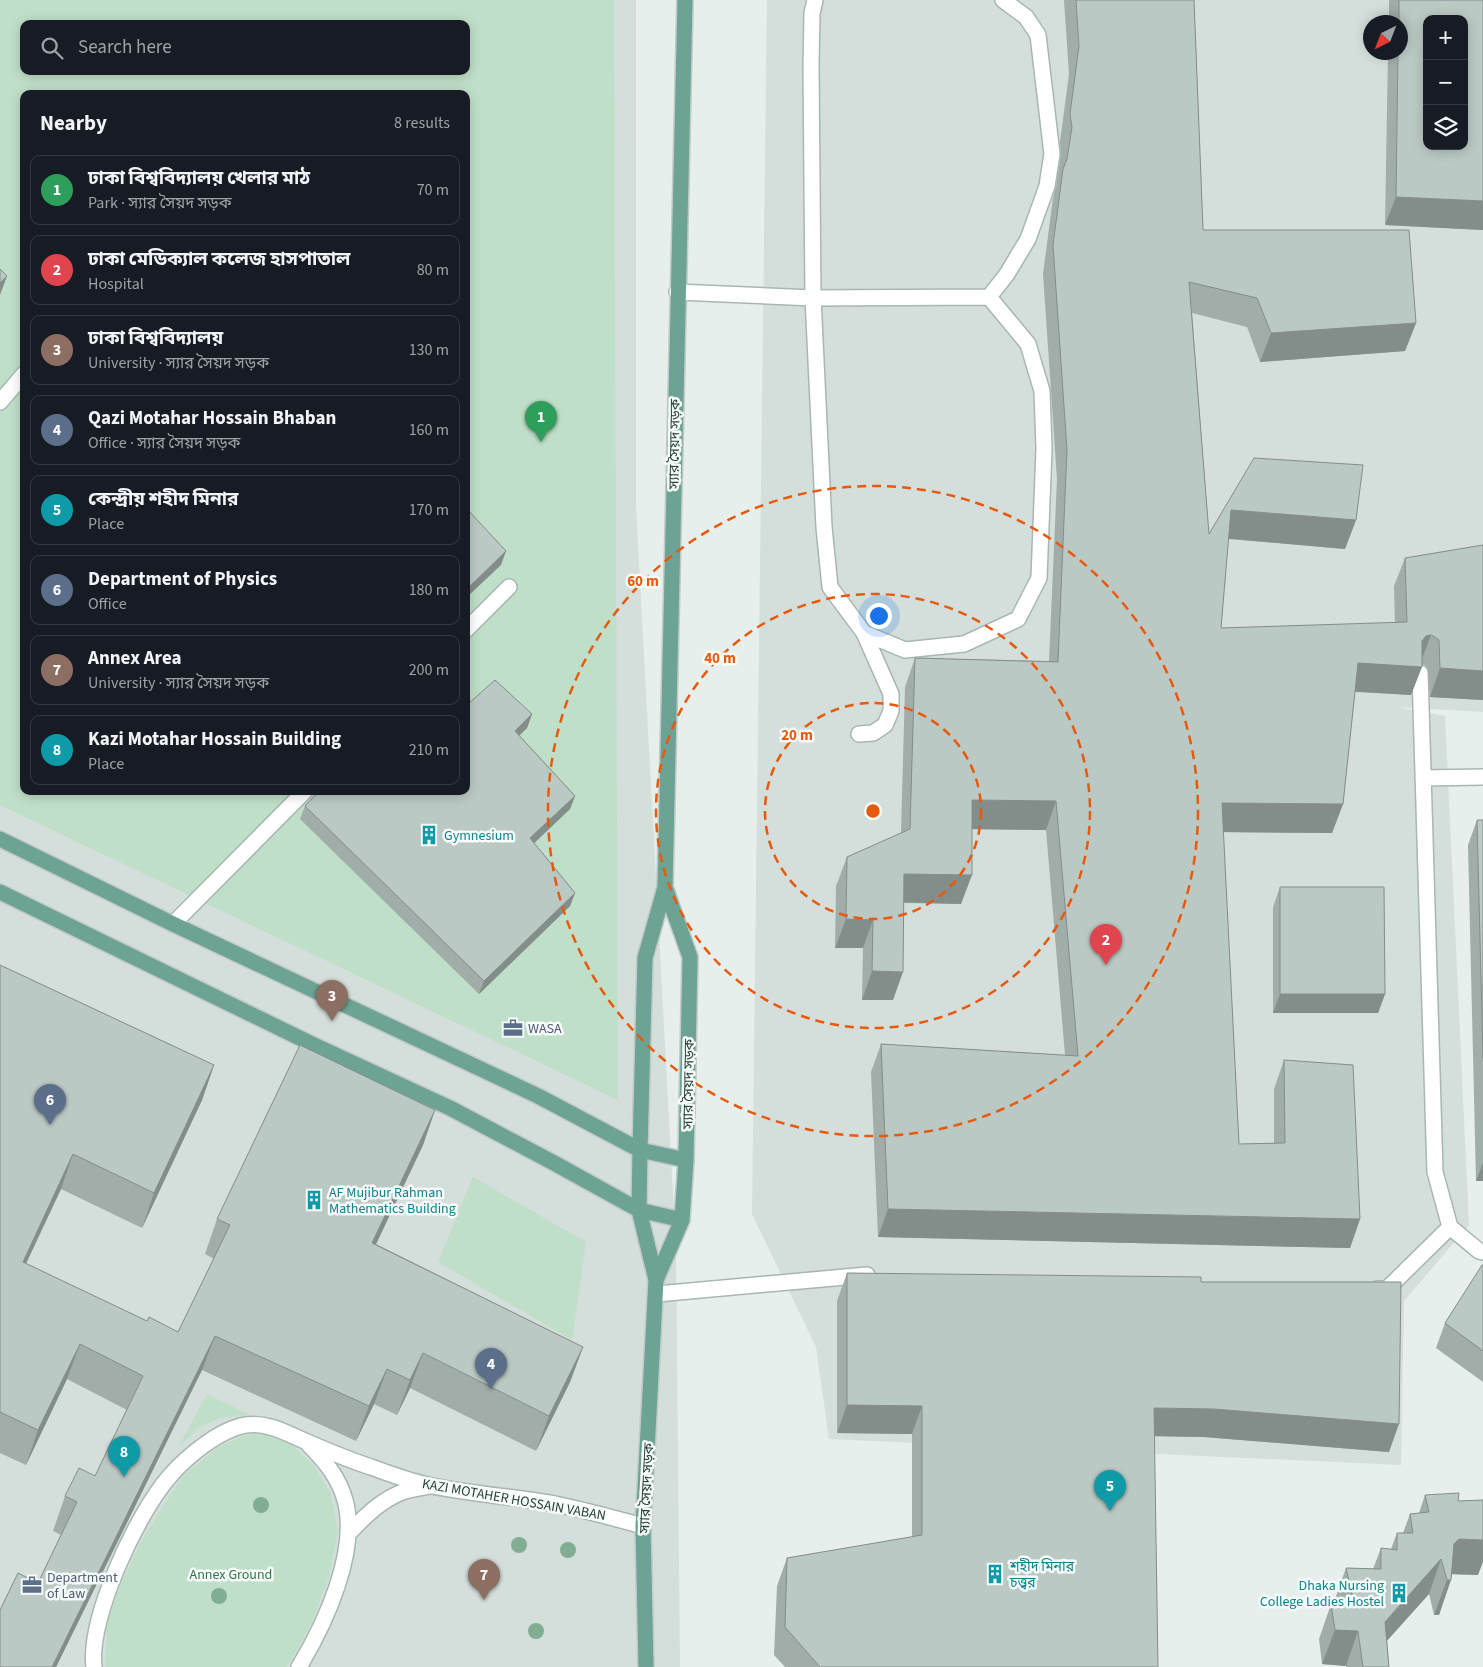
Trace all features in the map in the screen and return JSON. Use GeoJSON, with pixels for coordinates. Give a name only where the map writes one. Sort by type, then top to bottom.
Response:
{"type":"FeatureCollection","features":[{"type":"Feature","properties":{"kind":"main road","name":"স্যার সৈয়দ সড়ক"},"geometry":{"type":"LineString","coordinates":[[646,1667],[643,1526],[656,1287],[639,1210],[640,1150],[645,958],[665,887],[685,0]]}},
{"type":"Feature","properties":{"kind":"main road"},"geometry":{"type":"LineString","coordinates":[[0,839],[172,924],[538,1096],[640,1150],[686,1160]]}},
{"type":"Feature","properties":{"kind":"main road","name":"স্যার সৈয়দ সড়ক"},"geometry":{"type":"LineString","coordinates":[[656,1287],[682,1220],[686,1160],[690,957],[665,887]]}},
{"type":"Feature","properties":{"kind":"main road"},"geometry":{"type":"LineString","coordinates":[[0,892],[314,1045],[450,1108],[554,1162],[639,1210],[682,1220]]}},
{"type":"Feature","properties":{"kind":"lane"},"geometry":{"type":"LineString","coordinates":[[815,0],[812,13],[811,66],[813,298],[824,527],[830,587],[864,633],[891,694],[891,711],[885,725],[873,733],[859,734]]}},
{"type":"Feature","properties":{"kind":"lane"},"geometry":{"type":"LineString","coordinates":[[989,297],[1007,274],[1028,239],[1047,186],[1052,154],[1038,35],[1026,17],[1003,0]]}},
{"type":"Feature","properties":{"kind":"lane"},"geometry":{"type":"LineString","coordinates":[[677,292],[813,298],[989,297]]}},
{"type":"Feature","properties":{"kind":"lane"},"geometry":{"type":"LineString","coordinates":[[864,633],[905,650],[964,644],[1018,618],[1039,578],[1044,449],[1042,391],[1028,344],[989,297]]}},
{"type":"Feature","properties":{"kind":"lane"},"geometry":{"type":"LineString","coordinates":[[0,402],[20,379]]}},
{"type":"Feature","properties":{"kind":"lane"},"geometry":{"type":"LineString","coordinates":[[470,626],[509,587]]}},
{"type":"Feature","properties":{"kind":"lane"},"geometry":{"type":"LineString","coordinates":[[1420,673],[1435,1172],[1450,1227],[1479,1251],[1483,1252]]}},
{"type":"Feature","properties":{"kind":"lane"},"geometry":{"type":"LineString","coordinates":[[1423,778],[1483,778]]}},
{"type":"Feature","properties":{"kind":"lane"},"geometry":{"type":"LineString","coordinates":[[172,924],[301,795]]}},
{"type":"Feature","properties":{"kind":"lane"},"geometry":{"type":"LineString","coordinates":[[1367,1288],[1387,1289],[1450,1227]]}},
{"type":"Feature","properties":{"kind":"lane"},"geometry":{"type":"LineString","coordinates":[[656,1287],[883,1275]]}},
{"type":"Feature","properties":{"kind":"lane","name":"KAZI MOTAHER HOSSAIN VABAN"},"geometry":{"type":"LineString","coordinates":[[94,1667],[93,1658],[97,1625],[106,1596],[127,1547],[154,1498],[169,1477],[207,1442],[226,1432],[246,1425],[266,1425],[288,1432],[306,1442],[370,1467],[430,1486],[554,1504],[601,1514],[643,1526]]}},
{"type":"Feature","properties":{"kind":"lane"},"geometry":{"type":"LineString","coordinates":[[298,1667],[309,1650],[322,1623],[342,1573],[348,1534],[345,1500],[336,1479],[325,1461],[306,1442]]}},
{"type":"Feature","properties":{"kind":"lane"},"geometry":{"type":"LineString","coordinates":[[348,1534],[382,1502],[405,1491],[430,1486]]}},
{"type":"Feature","properties":{"kind":"shaded area"},"geometry":{"type":"Polygon","coordinates":[[[0,0],[636,0],[636,507],[676,1250],[680,1667],[0,1667],[0,0]]]}},
{"type":"Feature","properties":{"kind":"shaded area"},"geometry":{"type":"Polygon","coordinates":[[[767,0],[1483,0],[1483,712],[1396,707],[1445,716],[1469,1225],[1404,1301],[1401,1465],[829,1439],[816,1347],[752,1214],[767,0]]]}},
{"type":"Feature","properties":{"kind":"green space"},"geometry":{"type":"Polygon","coordinates":[[[0,0],[614,0],[618,1100],[0,805],[0,0]]]}},
{"type":"Feature","properties":{"kind":"green space"},"geometry":{"type":"Polygon","coordinates":[[[473,1177],[586,1242],[572,1340],[438,1262],[473,1177]]]}},
{"type":"Feature","properties":{"kind":"green space"},"geometry":{"type":"Polygon","coordinates":[[[207,1394],[250,1415],[220,1418],[200,1427],[179,1446],[207,1394]]]}},
{"type":"Feature","properties":{"kind":"green space","name":"Annex Ground"},"geometry":{"type":"Polygon","coordinates":[[[266,1434],[292,1445],[313,1464],[330,1492],[338,1530],[329,1577],[311,1625],[290,1662],[286,1667],[105,1667],[107,1623],[121,1584],[141,1542],[184,1475],[216,1449],[242,1436],[266,1434]]]}},
{"type":"Feature","properties":{"kind":"building"},"geometry":{"type":"Polygon","coordinates":[[[1076,0],[1194,0],[1203,230],[1409,230],[1416,323],[1271,333],[1257,298],[1189,282],[1209,534],[1254,458],[1363,465],[1356,520],[1231,510],[1221,628],[1407,622],[1405,558],[1483,545],[1483,671],[1440,668],[1439,640],[1431,635],[1426,636],[1422,641],[1422,667],[1358,663],[1343,804],[1222,803],[1239,1144],[1285,1143],[1284,1060],[1353,1065],[1360,1219],[888,1209],[881,1044],[1078,1056],[1056,801],[972,800],[972,875],[904,874],[903,972],[872,971],[873,920],[846,919],[847,857],[910,829],[915,658],[1058,662],[1067,450],[1053,245],[1063,169],[1067,159],[1072,127],[1070,114],[1079,46],[1076,0]]]}},
{"type":"Feature","properties":{"kind":"building"},"geometry":{"type":"Polygon","coordinates":[[[1399,0],[1483,0],[1483,201],[1396,197],[1398,60],[1408,60],[1408,15],[1399,15],[1399,0]]]}},
{"type":"Feature","properties":{"kind":"building"},"geometry":{"type":"Polygon","coordinates":[[[0,269],[7,276],[0,283],[0,269]]]}},
{"type":"Feature","properties":{"kind":"building"},"geometry":{"type":"Polygon","coordinates":[[[470,512],[506,551],[470,586],[470,512]]]}},
{"type":"Feature","properties":{"kind":"building","name":"Gymnesium"},"geometry":{"type":"Polygon","coordinates":[[[495,680],[532,714],[515,731],[575,796],[530,838],[575,893],[484,981],[305,806],[315,795],[470,795],[470,702],[495,680]]]}},
{"type":"Feature","properties":{"kind":"building"},"geometry":{"type":"Polygon","coordinates":[[[1477,820],[1483,820],[1483,1058],[1477,820]]]}},
{"type":"Feature","properties":{"kind":"building"},"geometry":{"type":"Polygon","coordinates":[[[1280,887],[1384,887],[1385,994],[1280,994],[1280,887]]]}},
{"type":"Feature","properties":{"kind":"building"},"geometry":{"type":"Polygon","coordinates":[[[0,965],[214,1065],[154,1193],[73,1154],[23,1262],[147,1321],[149,1317],[178,1332],[230,1225],[217,1219],[300,1045],[435,1110],[372,1243],[583,1347],[549,1416],[423,1353],[410,1380],[387,1369],[369,1406],[215,1336],[52,1667],[0,1667],[0,1610],[18,1573],[38,1583],[77,1502],[65,1496],[79,1468],[95,1476],[143,1376],[80,1344],[38,1430],[0,1412],[0,965]]]}},
{"type":"Feature","properties":{"kind":"building"},"geometry":{"type":"Polygon","coordinates":[[[1483,1265],[1483,1351],[1445,1323],[1483,1265]]]}},
{"type":"Feature","properties":{"kind":"building"},"geometry":{"type":"Polygon","coordinates":[[[847,1273],[1201,1277],[1201,1282],[1401,1282],[1399,1424],[1214,1409],[1154,1408],[1158,1667],[820,1667],[785,1627],[787,1558],[922,1535],[922,1406],[847,1405],[847,1273]]]}},
{"type":"Feature","properties":{"kind":"building"},"geometry":{"type":"Polygon","coordinates":[[[1459,1493],[1458,1501],[1483,1500],[1483,1540],[1459,1539],[1454,1544],[1451,1580],[1447,1580],[1441,1559],[1385,1622],[1389,1667],[1363,1667],[1358,1631],[1335,1630],[1331,1604],[1354,1602],[1346,1568],[1381,1569],[1381,1548],[1397,1550],[1397,1533],[1413,1533],[1410,1514],[1429,1512],[1425,1495],[1459,1493]]]}},
{"type":"Feature","properties":{"kind":"place","name":"ঢাকা বিশ্ববিদ্যালয় খেলার মাঠ"},"geometry":{"type":"Point","coordinates":[541,442]}},
{"type":"Feature","properties":{"kind":"place","name":"Gymnesium"},"geometry":{"type":"Point","coordinates":[429,835]}},
{"type":"Feature","properties":{"kind":"place","name":"ঢাকা মেডিক্যাল কলেজ হাসপাতাল"},"geometry":{"type":"Point","coordinates":[1106,965]}},
{"type":"Feature","properties":{"kind":"place","name":"ঢাকা বিশ্ববিদ্যালয়"},"geometry":{"type":"Point","coordinates":[332,1021]}},
{"type":"Feature","properties":{"kind":"place","name":"WASA"},"geometry":{"type":"Point","coordinates":[513,1028]}},
{"type":"Feature","properties":{"kind":"place","name":"Department of Physics"},"geometry":{"type":"Point","coordinates":[50,1125]}},
{"type":"Feature","properties":{"kind":"place","name":"AF Mujibur Rahman Mathematics Building"},"geometry":{"type":"Point","coordinates":[314,1200]}},
{"type":"Feature","properties":{"kind":"place","name":"Qazi Motahar Hossain Bhaban"},"geometry":{"type":"Point","coordinates":[491,1389]}},
{"type":"Feature","properties":{"kind":"place","name":"Kazi Motahar Hossain Building"},"geometry":{"type":"Point","coordinates":[124,1477]}},
{"type":"Feature","properties":{"kind":"place","name":"কেন্দ্রীয় শহীদ মিনার"},"geometry":{"type":"Point","coordinates":[1110,1511]}},
{"type":"Feature","properties":{"kind":"place","name":"শহীদ মিনার চত্ত্বর"},"geometry":{"type":"Point","coordinates":[995,1574]}},
{"type":"Feature","properties":{"kind":"place","name":"Department of Law"},"geometry":{"type":"Point","coordinates":[32,1585]}},
{"type":"Feature","properties":{"kind":"place","name":"Dhaka Nursing College Ladies Hostel"},"geometry":{"type":"Point","coordinates":[1399,1593]}},
{"type":"Feature","properties":{"kind":"place","name":"Annex Area"},"geometry":{"type":"Point","coordinates":[484,1600]}}]}
